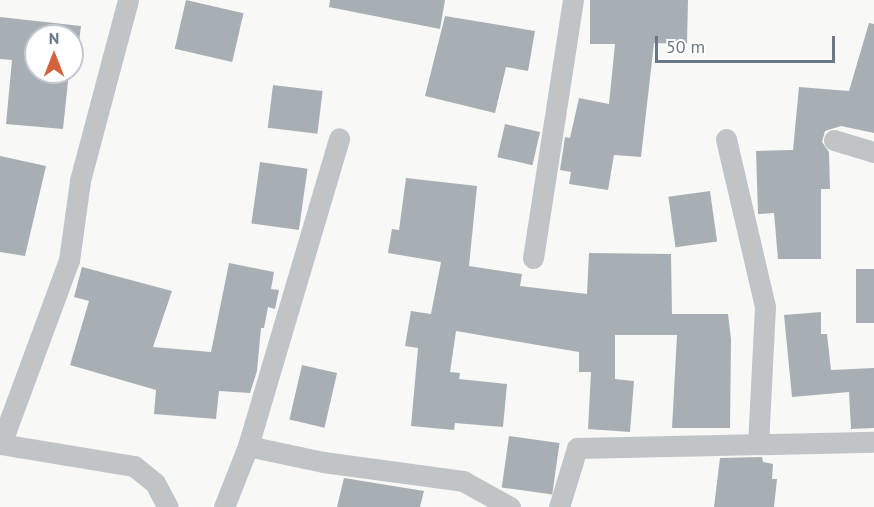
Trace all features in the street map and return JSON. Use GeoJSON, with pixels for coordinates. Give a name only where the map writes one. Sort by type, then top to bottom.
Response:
{"type":"FeatureCollection","features":[{"type":"Feature","properties":{"kind":"street"},"geometry":{"type":"LineString","coordinates":[[128,0],[80,181],[69,260],[1,444],[134,466],[155,483],[168,507]]}},
{"type":"Feature","properties":{"kind":"street"},"geometry":{"type":"LineString","coordinates":[[533,258],[573,0]]}},
{"type":"Feature","properties":{"kind":"street"},"geometry":{"type":"LineString","coordinates":[[224,507],[248,446],[339,138]]}},
{"type":"Feature","properties":{"kind":"street"},"geometry":{"type":"LineString","coordinates":[[726,139],[765,308],[758,442]]}},
{"type":"Feature","properties":{"kind":"street"},"geometry":{"type":"LineString","coordinates":[[834,140],[874,153]]}},
{"type":"Feature","properties":{"kind":"street"},"geometry":{"type":"LineString","coordinates":[[559,507],[577,448],[758,442],[874,442]]}},
{"type":"Feature","properties":{"kind":"street"},"geometry":{"type":"LineString","coordinates":[[248,446],[323,462],[463,481],[510,507]]}},
{"type":"Feature","properties":{"kind":"building"},"geometry":{"type":"Polygon","coordinates":[[[186,0],[243,13],[232,62],[175,49],[186,0]]]}},
{"type":"Feature","properties":{"kind":"building"},"geometry":{"type":"Polygon","coordinates":[[[330,0],[445,0],[440,29],[329,7],[330,0]]]}},
{"type":"Feature","properties":{"kind":"building"},"geometry":{"type":"Polygon","coordinates":[[[590,0],[688,0],[687,44],[654,43],[641,157],[614,155],[608,190],[569,184],[571,172],[560,170],[565,137],[570,138],[579,98],[609,104],[615,44],[590,44],[590,0]]]}},
{"type":"Feature","properties":{"kind":"building"},"geometry":{"type":"Polygon","coordinates":[[[445,16],[535,31],[528,71],[506,67],[495,113],[425,96],[445,16]]]}},
{"type":"Feature","properties":{"kind":"building"},"geometry":{"type":"Polygon","coordinates":[[[0,17],[63,24],[24,24],[24,84],[68,84],[63,129],[6,124],[12,60],[0,59],[0,17]]]}},
{"type":"Feature","properties":{"kind":"building"},"geometry":{"type":"Polygon","coordinates":[[[869,23],[874,24],[874,133],[841,126],[825,131],[822,142],[829,152],[830,189],[821,189],[821,259],[778,259],[774,213],[758,214],[756,151],[793,150],[799,87],[849,91],[869,23]]]}},
{"type":"Feature","properties":{"kind":"building"},"geometry":{"type":"Polygon","coordinates":[[[273,85],[323,91],[317,134],[268,128],[273,85]]]}},
{"type":"Feature","properties":{"kind":"building"},"geometry":{"type":"Polygon","coordinates":[[[505,124],[540,132],[532,165],[497,157],[505,124]]]}},
{"type":"Feature","properties":{"kind":"building"},"geometry":{"type":"Polygon","coordinates":[[[0,156],[46,166],[25,256],[0,252],[0,156]]]}},
{"type":"Feature","properties":{"kind":"building"},"geometry":{"type":"Polygon","coordinates":[[[260,162],[308,169],[299,230],[251,223],[260,162]]]}},
{"type":"Feature","properties":{"kind":"building"},"geometry":{"type":"Polygon","coordinates":[[[406,178],[477,186],[469,266],[522,274],[520,286],[587,294],[589,253],[671,254],[672,314],[728,314],[731,339],[730,428],[672,428],[677,335],[615,335],[615,379],[634,381],[630,432],[588,429],[591,372],[579,372],[579,352],[456,331],[450,372],[460,373],[459,379],[507,384],[503,427],[455,423],[454,430],[411,426],[418,348],[405,346],[411,311],[431,314],[441,262],[388,253],[392,229],[399,230],[406,178]]]}},
{"type":"Feature","properties":{"kind":"building"},"geometry":{"type":"Polygon","coordinates":[[[710,191],[717,242],[676,247],[668,197],[710,191]]]}},
{"type":"Feature","properties":{"kind":"building"},"geometry":{"type":"Polygon","coordinates":[[[229,263],[274,272],[271,289],[279,290],[275,309],[268,307],[264,328],[261,328],[257,371],[250,393],[219,391],[216,419],[154,414],[156,390],[70,365],[89,301],[74,297],[82,267],[172,291],[153,347],[211,352],[229,263]]]}},
{"type":"Feature","properties":{"kind":"building"},"geometry":{"type":"Polygon","coordinates":[[[856,269],[874,269],[874,323],[856,323],[856,269]]]}},
{"type":"Feature","properties":{"kind":"building"},"geometry":{"type":"Polygon","coordinates":[[[821,312],[821,334],[827,334],[831,370],[874,368],[874,428],[851,429],[849,392],[792,397],[784,315],[821,312]]]}},
{"type":"Feature","properties":{"kind":"building"},"geometry":{"type":"Polygon","coordinates":[[[302,365],[337,373],[324,428],[289,420],[302,365]]]}},
{"type":"Feature","properties":{"kind":"building"},"geometry":{"type":"Polygon","coordinates":[[[509,436],[560,443],[552,495],[502,487],[509,436]]]}},
{"type":"Feature","properties":{"kind":"building"},"geometry":{"type":"Polygon","coordinates":[[[762,457],[763,462],[773,464],[772,479],[777,479],[774,507],[714,507],[720,458],[762,457]]]}},
{"type":"Feature","properties":{"kind":"building"},"geometry":{"type":"Polygon","coordinates":[[[344,478],[424,491],[420,507],[337,507],[344,478]]]}}]}
